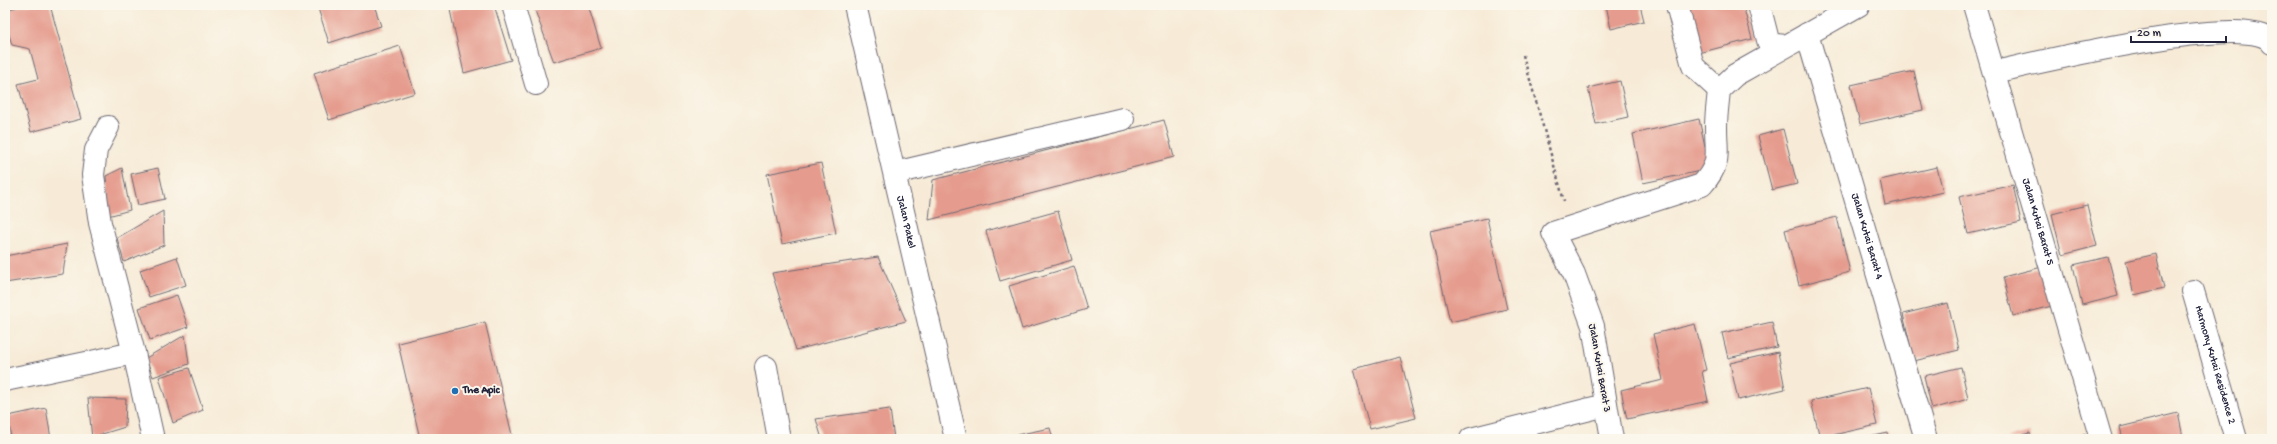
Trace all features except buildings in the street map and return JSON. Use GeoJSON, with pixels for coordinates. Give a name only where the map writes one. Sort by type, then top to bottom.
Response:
{"type":"FeatureCollection","features":[{"type":"Feature","properties":{"kind":"street"},"geometry":{"type":"LineString","coordinates":[[513,5],[536,84]]}},
{"type":"Feature","properties":{"kind":"street","name":"Jalan Pakel"},"geometry":{"type":"LineString","coordinates":[[855,5],[956,439]]}},
{"type":"Feature","properties":{"kind":"street"},"geometry":{"type":"LineString","coordinates":[[1678,5],[1693,66],[1720,90]]}},
{"type":"Feature","properties":{"kind":"street"},"geometry":{"type":"LineString","coordinates":[[1759,5],[1769,44],[1785,46]]}},
{"type":"Feature","properties":{"kind":"street"},"geometry":{"type":"LineString","coordinates":[[1562,230],[1702,185],[1714,172],[1718,150],[1716,128],[1720,90],[1735,75],[1859,5]]}},
{"type":"Feature","properties":{"kind":"street","name":"Jalan Kutai Barat 5"},"geometry":{"type":"LineString","coordinates":[[1974,5],[1995,72],[2101,439]]}},
{"type":"Feature","properties":{"kind":"street"},"geometry":{"type":"LineString","coordinates":[[1995,72],[2094,50],[2171,36],[2243,31],[2264,35],[2272,43]]}},
{"type":"Feature","properties":{"kind":"street","name":"Jalan Kutai Barat 4"},"geometry":{"type":"LineString","coordinates":[[1807,34],[1926,439]]}},
{"type":"Feature","properties":{"kind":"street"},"geometry":{"type":"LineString","coordinates":[[894,169],[1123,119]]}},
{"type":"Feature","properties":{"kind":"street"},"geometry":{"type":"LineString","coordinates":[[108,127],[96,150],[93,175],[100,223],[134,353],[153,439]]}},
{"type":"Feature","properties":{"kind":"street","name":"Jalan Kutai Barat 3"},"geometry":{"type":"LineString","coordinates":[[1562,230],[1574,274],[1593,326],[1612,439]]}},
{"type":"Feature","properties":{"kind":"street","name":"Harmony Kutai Residence 2"},"geometry":{"type":"LineString","coordinates":[[2193,291],[2236,439]]}},
{"type":"Feature","properties":{"kind":"street"},"geometry":{"type":"LineString","coordinates":[[5,380],[134,353]]}},
{"type":"Feature","properties":{"kind":"street"},"geometry":{"type":"LineString","coordinates":[[766,367],[779,439]]}},
{"type":"Feature","properties":{"kind":"street"},"geometry":{"type":"LineString","coordinates":[[1471,439],[1606,405]]}},
{"type":"Feature","properties":{"kind":"path"},"geometry":{"type":"LineString","coordinates":[[1524,55],[1562,230]]}},
{"type":"Feature","properties":{"kind":"place","name":"The Apic"},"geometry":{"type":"Point","coordinates":[455,391]}}]}
